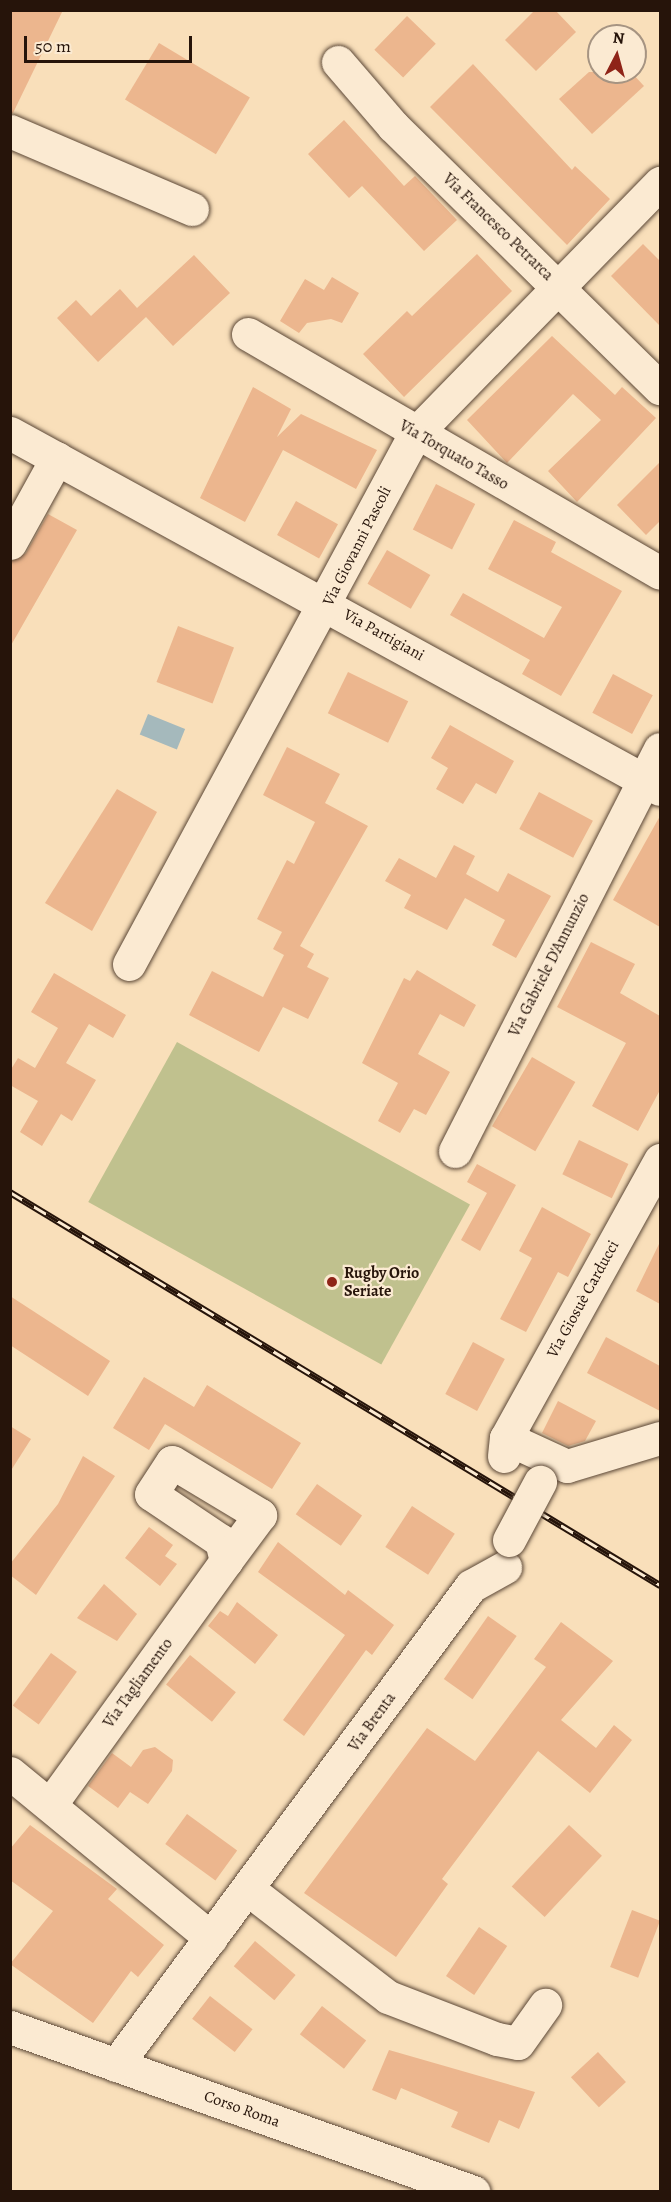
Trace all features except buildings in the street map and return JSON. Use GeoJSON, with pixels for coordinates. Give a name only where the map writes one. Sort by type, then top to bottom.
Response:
{"type":"FeatureCollection","features":[{"type":"Feature","properties":{"kind":"street","name":"Via Francesco Petrarca"},"geometry":{"type":"LineString","coordinates":[[339,62],[393,126],[559,286],[660,388]]}},
{"type":"Feature","properties":{"kind":"street"},"geometry":{"type":"LineString","coordinates":[[10,131],[192,209]]}},
{"type":"Feature","properties":{"kind":"street","name":"Via Giovanni Pascoli"},"geometry":{"type":"LineString","coordinates":[[129,964],[327,603],[415,434],[660,183]]}},
{"type":"Feature","properties":{"kind":"street","name":"Via Torquato Tasso"},"geometry":{"type":"LineString","coordinates":[[248,334],[415,434],[660,573]]}},
{"type":"Feature","properties":{"kind":"street","name":"Via Partigiani"},"geometry":{"type":"LineString","coordinates":[[10,433],[327,603],[652,784]]}},
{"type":"Feature","properties":{"kind":"street"},"geometry":{"type":"LineString","coordinates":[[10,543],[57,458]]}},
{"type":"Feature","properties":{"kind":"street","name":"Via Gabriele D'Annunzio"},"geometry":{"type":"LineString","coordinates":[[455,1151],[652,784],[660,749]]}},
{"type":"Feature","properties":{"kind":"street","name":"Via Giosuè Carducci"},"geometry":{"type":"LineString","coordinates":[[660,1160],[505,1447],[567,1466],[660,1438]]}},
{"type":"Feature","properties":{"kind":"street","name":"Via Brenta"},"geometry":{"type":"LineString","coordinates":[[116,2065],[249,1890],[471,1586],[507,1554],[540,1482]]}},
{"type":"Feature","properties":{"kind":"street","name":"Via Tagliamento"},"geometry":{"type":"LineString","coordinates":[[50,1805],[226,1560]]}},
{"type":"Feature","properties":{"kind":"street"},"geometry":{"type":"LineString","coordinates":[[10,1773],[211,1938]]}},
{"type":"Feature","properties":{"kind":"street"},"geometry":{"type":"LineString","coordinates":[[249,1890],[388,1997],[486,2035],[518,2043],[545,2005]]}},
{"type":"Feature","properties":{"kind":"street","name":"Corso Roma"},"geometry":{"type":"LineString","coordinates":[[10,2027],[473,2192]]}},
{"type":"Feature","properties":{"kind":"green space","name":"Rugby Orio Seriate"},"geometry":{"type":"Polygon","coordinates":[[[177,1042],[470,1204],[381,1364],[88,1202],[177,1042]]]}},
{"type":"Feature","properties":{"kind":"shaded area"},"geometry":{"type":"Polygon","coordinates":[[[148,714],[185,729],[177,749],[140,734],[148,714]]]}},
{"type":"Feature","properties":{"kind":"railway"},"geometry":{"type":"LineString","coordinates":[[10,1192],[660,1585]]}},
{"type":"Feature","properties":{"kind":"place","name":"Rugby Orio Seriate"},"geometry":{"type":"Point","coordinates":[332,1282]}}]}
